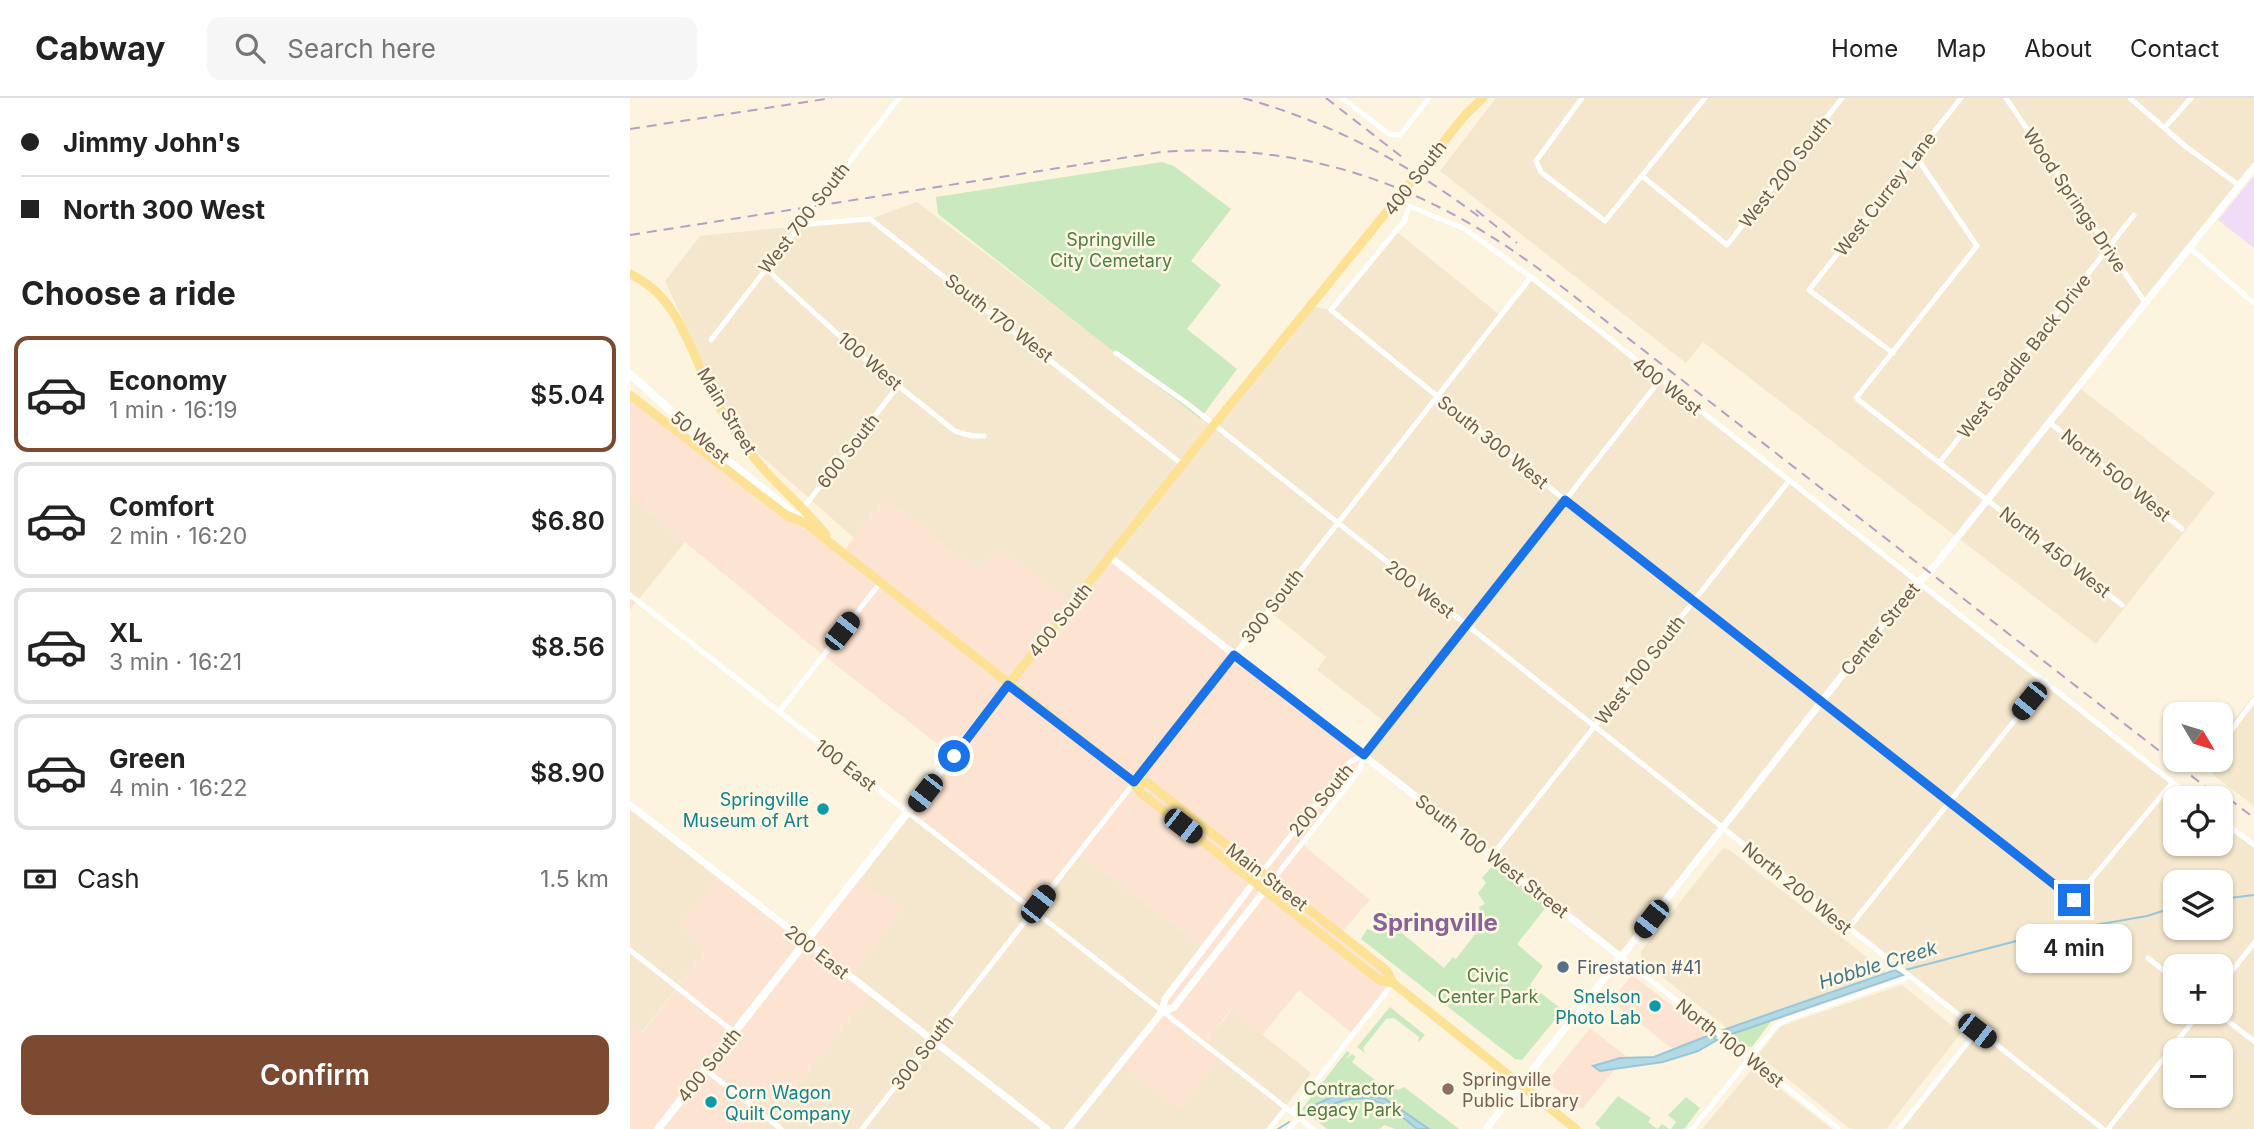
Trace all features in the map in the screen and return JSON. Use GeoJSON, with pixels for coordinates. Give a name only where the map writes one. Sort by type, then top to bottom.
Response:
{"type":"FeatureCollection","features":[{"type":"Feature","properties":{"kind":"main road","name":"400 South"},"geometry":{"type":"LineString","coordinates":[[1466,114],[1474,98]]}},
{"type":"Feature","properties":{"kind":"main road","name":"400 South"},"geometry":{"type":"LineString","coordinates":[[658,1129],[807,944],[1213,426],[1466,114],[1483,98]]}},
{"type":"Feature","properties":{"kind":"main road","name":"Main Street"},"geometry":{"type":"LineString","coordinates":[[630,274],[651,286],[670,306],[706,382],[732,427],[753,457],[800,512],[833,545]]}},
{"type":"Feature","properties":{"kind":"main road","name":"50 West"},"geometry":{"type":"LineString","coordinates":[[630,374],[710,447],[800,512],[805,523]]}},
{"type":"Feature","properties":{"kind":"main road","name":"Main Street"},"geometry":{"type":"LineString","coordinates":[[630,395],[786,515],[805,523],[1134,782],[1140,793],[1379,980],[1393,983]]}},
{"type":"Feature","properties":{"kind":"main road","name":"Main Street"},"geometry":{"type":"LineString","coordinates":[[1134,782],[1148,783],[1387,971],[1393,983],[1576,1129]]}},
{"type":"Feature","properties":{"kind":"street","name":"West 700 South"},"geometry":{"type":"LineString","coordinates":[[711,340],[797,225],[899,98]]}},
{"type":"Feature","properties":{"kind":"street"},"geometry":{"type":"LineString","coordinates":[[1342,98],[1389,134],[1400,135],[1429,98]]}},
{"type":"Feature","properties":{"kind":"street"},"geometry":{"type":"LineString","coordinates":[[1582,98],[1535,161],[1541,172],[1605,221],[1705,98]]}},
{"type":"Feature","properties":{"kind":"street","name":"West 200 South"},"geometry":{"type":"LineString","coordinates":[[1642,176],[1727,245],[1842,98]]}},
{"type":"Feature","properties":{"kind":"street","name":"West Currey Lane"},"geometry":{"type":"LineString","coordinates":[[1893,353],[1809,290],[1961,98]]}},
{"type":"Feature","properties":{"kind":"street","name":"Wood Springs Drive"},"geometry":{"type":"LineString","coordinates":[[2006,98],[2144,301]]}},
{"type":"Feature","properties":{"kind":"street"},"geometry":{"type":"LineString","coordinates":[[2130,98],[2166,126],[2185,146],[2240,186]]}},
{"type":"Feature","properties":{"kind":"street"},"geometry":{"type":"LineString","coordinates":[[2166,126],[2191,98]]}},
{"type":"Feature","properties":{"kind":"street"},"geometry":{"type":"LineString","coordinates":[[1893,353],[1977,246],[1915,155]]}},
{"type":"Feature","properties":{"kind":"street","name":"Center Street"},"geometry":{"type":"LineString","coordinates":[[1486,1129],[1822,701],[1918,581],[1932,569],[2254,167]]}},
{"type":"Feature","properties":{"kind":"street","name":"400 West"},"geometry":{"type":"LineString","coordinates":[[1409,205],[1465,229],[1531,277],[2176,786]]}},
{"type":"Feature","properties":{"kind":"street","name":"400 South"},"geometry":{"type":"LineString","coordinates":[[1331,310],[1405,220],[1409,205]]}},
{"type":"Feature","properties":{"kind":"street","name":"West Saddle Back Drive"},"geometry":{"type":"LineString","coordinates":[[1940,463],[2134,215]]}},
{"type":"Feature","properties":{"kind":"street","name":"South 170 West"},"geometry":{"type":"LineString","coordinates":[[797,225],[870,219],[1183,465]]}},
{"type":"Feature","properties":{"kind":"street"},"geometry":{"type":"LineString","coordinates":[[2189,247],[2254,303]]}},
{"type":"Feature","properties":{"kind":"street","name":"100 West"},"geometry":{"type":"LineString","coordinates":[[765,268],[898,386],[956,430],[972,436],[984,436]]}},
{"type":"Feature","properties":{"kind":"street","name":"300 South"},"geometry":{"type":"LineString","coordinates":[[862,1129],[1531,277]]}},
{"type":"Feature","properties":{"kind":"street","name":"South 300 West"},"geometry":{"type":"LineString","coordinates":[[1331,310],[1565,500],[2074,900],[2172,783]]}},
{"type":"Feature","properties":{"kind":"street","name":"200 West"},"geometry":{"type":"LineString","coordinates":[[1116,353],[1167,388],[1722,828]]}},
{"type":"Feature","properties":{"kind":"street","name":"North 450 West"},"geometry":{"type":"LineString","coordinates":[[1893,353],[1856,398],[2122,605]]}},
{"type":"Feature","properties":{"kind":"street"},"geometry":{"type":"LineString","coordinates":[[1364,755],[1660,380]]}},
{"type":"Feature","properties":{"kind":"street","name":"600 South"},"geometry":{"type":"LineString","coordinates":[[800,512],[898,386]]}},
{"type":"Feature","properties":{"kind":"street","name":"North 500 West"},"geometry":{"type":"LineString","coordinates":[[2049,422],[2182,528]]}},
{"type":"Feature","properties":{"kind":"street","name":"West 100 South"},"geometry":{"type":"LineString","coordinates":[[1491,857],[1788,482]]}},
{"type":"Feature","properties":{"kind":"street","name":"South 100 West Street"},"geometry":{"type":"LineString","coordinates":[[1110,558],[1621,957]]}},
{"type":"Feature","properties":{"kind":"street"},"geometry":{"type":"LineString","coordinates":[[779,712],[880,583]]}},
{"type":"Feature","properties":{"kind":"street","name":"100 East"},"geometry":{"type":"LineString","coordinates":[[630,595],[1313,1129]]}},
{"type":"Feature","properties":{"kind":"street"},"geometry":{"type":"LineString","coordinates":[[1848,929],[2046,681]]}},
{"type":"Feature","properties":{"kind":"street"},"geometry":{"type":"LineString","coordinates":[[2233,728],[2254,700]]}},
{"type":"Feature","properties":{"kind":"street","name":"200 South"},"geometry":{"type":"LineString","coordinates":[[1162,1012],[1165,999],[1261,873],[1349,763],[1364,755]]}},
{"type":"Feature","properties":{"kind":"street","name":"200 South"},"geometry":{"type":"LineString","coordinates":[[1162,1012],[1174,1007],[1360,770],[1364,755]]}},
{"type":"Feature","properties":{"kind":"street","name":"200 East"},"geometry":{"type":"LineString","coordinates":[[630,805],[1047,1129]]}},
{"type":"Feature","properties":{"kind":"street","name":"North 200 West"},"geometry":{"type":"LineString","coordinates":[[1722,828],[1977,1031],[2106,1129]]}},
{"type":"Feature","properties":{"kind":"street"},"geometry":{"type":"LineString","coordinates":[[2233,829],[2254,845]]}},
{"type":"Feature","properties":{"kind":"street"},"geometry":{"type":"LineString","coordinates":[[2233,970],[2254,943]]}},
{"type":"Feature","properties":{"kind":"street"},"geometry":{"type":"LineString","coordinates":[[630,950],[735,1033]]}},
{"type":"Feature","properties":{"kind":"street","name":"North 100 West"},"geometry":{"type":"LineString","coordinates":[[1621,957],[1839,1129]]}},
{"type":"Feature","properties":{"kind":"street"},"geometry":{"type":"LineString","coordinates":[[2148,958],[2163,970]]}},
{"type":"Feature","properties":{"kind":"street"},"geometry":{"type":"LineString","coordinates":[[1692,1129],[1776,1026],[1788,1019],[1909,977]]}},
{"type":"Feature","properties":{"kind":"street"},"geometry":{"type":"LineString","coordinates":[[1269,1129],[1289,1110],[1393,983]]}},
{"type":"Feature","properties":{"kind":"street"},"geometry":{"type":"LineString","coordinates":[[1068,1129],[1162,1012]]}},
{"type":"Feature","properties":{"kind":"street"},"geometry":{"type":"LineString","coordinates":[[2106,1129],[2190,1024]]}},
{"type":"Feature","properties":{"kind":"street"},"geometry":{"type":"LineString","coordinates":[[2232,1024],[2254,1041]]}},
{"type":"Feature","properties":{"kind":"street"},"geometry":{"type":"LineString","coordinates":[[1899,1129],[1977,1031]]}},
{"type":"Feature","properties":{"kind":"street"},"geometry":{"type":"LineString","coordinates":[[706,1070],[781,1129]]}},
{"type":"Feature","properties":{"kind":"street"},"geometry":{"type":"LineString","coordinates":[[1289,1129],[1298,1117]]}},
{"type":"Feature","properties":{"kind":"shaded area"},"geometry":{"type":"Polygon","coordinates":[[[1496,98],[2254,98],[2254,164],[2077,386],[2215,493],[2096,644],[1703,342],[1686,363],[1440,171],[1496,98]]]}},
{"type":"Feature","properties":{"kind":"shaded area"},"geometry":{"type":"Polygon","coordinates":[[[2254,176],[2254,248],[2218,220],[2254,176]]]}},
{"type":"Feature","properties":{"kind":"shaded area"},"geometry":{"type":"Polygon","coordinates":[[[917,202],[1213,425],[1311,306],[1331,310],[1396,231],[1501,316],[1531,277],[2177,786],[2163,786],[2163,856],[2233,856],[2233,829],[2254,845],[2254,1129],[1899,1129],[1977,1031],[1723,828],[1621,957],[1364,755],[1388,724],[1317,670],[1326,657],[1269,611],[1234,655],[1072,605],[977,571],[884,497],[854,538],[759,454],[715,389],[665,281],[700,236],[870,219],[917,202]]]}},
{"type":"Feature","properties":{"kind":"shaded area"},"geometry":{"type":"Polygon","coordinates":[[[630,395],[765,501],[841,555],[884,497],[977,571],[998,547],[1072,605],[1110,557],[1364,755],[1302,844],[1370,900],[1340,934],[1387,971],[1393,983],[1353,1034],[1299,990],[1262,1035],[1230,1010],[1205,1045],[1219,1056],[1181,1109],[1119,1065],[1162,1012],[1165,999],[1204,948],[1079,852],[1032,911],[909,813],[953,756],[823,655],[630,497],[630,395]]]}},
{"type":"Feature","properties":{"kind":"shaded area"},"geometry":{"type":"Polygon","coordinates":[[[630,497],[685,542],[630,610],[630,497]]]}},
{"type":"Feature","properties":{"kind":"shaded area"},"geometry":{"type":"Polygon","coordinates":[[[2254,695],[2254,806],[2233,790],[2233,786],[2228,786],[2212,774],[2233,772],[2233,720],[2254,695]]]}},
{"type":"Feature","properties":{"kind":"shaded area"},"geometry":{"type":"Polygon","coordinates":[[[630,805],[719,875],[705,952],[642,1032],[630,1024],[630,805]]]}},
{"type":"Feature","properties":{"kind":"shaded area"},"geometry":{"type":"Polygon","coordinates":[[[909,813],[1079,852],[1204,948],[1205,1045],[1231,1010],[1311,1073],[1268,1129],[761,1129],[870,994],[849,977],[857,880],[909,813]]]}},
{"type":"Feature","properties":{"kind":"shaded area"},"geometry":{"type":"Polygon","coordinates":[[[1723,848],[1730,850],[1887,973],[1727,1028],[1641,960],[1641,951],[1723,848]]]}},
{"type":"Feature","properties":{"kind":"shaded area"},"geometry":{"type":"Polygon","coordinates":[[[719,875],[807,944],[857,880],[903,909],[849,977],[870,994],[761,1129],[630,1129],[630,1024],[643,1032],[705,952],[681,925],[719,875]]]}},
{"type":"Feature","properties":{"kind":"shaded area"},"geometry":{"type":"Polygon","coordinates":[[[1632,975],[1710,1034],[1674,1050],[1611,1001],[1632,975]]]}},
{"type":"Feature","properties":{"kind":"shaded area"},"geometry":{"type":"Polygon","coordinates":[[[1902,985],[1961,1033],[1886,1129],[1850,1129],[1758,1055],[1781,1026],[1902,985]]]}},
{"type":"Feature","properties":{"kind":"shaded area"},"geometry":{"type":"Polygon","coordinates":[[[1590,1028],[1626,1056],[1582,1109],[1547,1082],[1590,1028]]]}},
{"type":"Feature","properties":{"kind":"shaded area"},"geometry":{"type":"Polygon","coordinates":[[[1753,1068],[1832,1129],[1702,1129],[1753,1068]]]}},
{"type":"Feature","properties":{"kind":"green space","name":"Springville City Cemetary"},"geometry":{"type":"Polygon","coordinates":[[[1162,162],[1174,166],[1231,209],[1191,261],[1221,285],[1187,329],[1237,369],[1200,419],[938,214],[936,197],[1162,162]]]}},
{"type":"Feature","properties":{"kind":"green space","name":"Civic Center Park"},"geometry":{"type":"Polygon","coordinates":[[[1494,864],[1547,906],[1517,944],[1543,966],[1530,985],[1563,1010],[1522,1060],[1515,1059],[1361,939],[1367,929],[1373,931],[1388,912],[1401,922],[1396,928],[1444,968],[1453,957],[1456,959],[1479,929],[1475,920],[1481,914],[1479,907],[1485,904],[1478,893],[1486,883],[1482,878],[1494,864]]]}},
{"type":"Feature","properties":{"kind":"green space"},"geometry":{"type":"Polygon","coordinates":[[[1390,1007],[1425,1035],[1418,1043],[1419,1037],[1394,1018],[1386,1019],[1363,1048],[1365,1053],[1357,1047],[1390,1007]]]}},
{"type":"Feature","properties":{"kind":"green space"},"geometry":{"type":"Polygon","coordinates":[[[1772,1020],[1752,1047],[1743,1046],[1729,1035],[1772,1020]]]}},
{"type":"Feature","properties":{"kind":"green space","name":"Contractor Legacy Park"},"geometry":{"type":"Polygon","coordinates":[[[1347,1051],[1350,1053],[1346,1059],[1352,1054],[1356,1057],[1352,1062],[1384,1087],[1388,1084],[1398,1090],[1404,1087],[1459,1129],[1395,1129],[1384,1125],[1380,1129],[1327,1129],[1302,1109],[1347,1051]]]}},
{"type":"Feature","properties":{"kind":"green space"},"geometry":{"type":"Polygon","coordinates":[[[1618,1096],[1651,1118],[1648,1122],[1657,1129],[1601,1129],[1595,1124],[1618,1096]]]}},
{"type":"Feature","properties":{"kind":"green space"},"geometry":{"type":"Polygon","coordinates":[[[1686,1097],[1700,1108],[1684,1129],[1671,1129],[1676,1122],[1668,1115],[1686,1097]]]}},
{"type":"Feature","properties":{"kind":"water"},"geometry":{"type":"Polygon","coordinates":[[[1895,970],[1903,975],[1729,1035],[1723,1030],[1895,970]]]}},
{"type":"Feature","properties":{"kind":"water"},"geometry":{"type":"Polygon","coordinates":[[[1710,1035],[1717,1040],[1698,1051],[1663,1062],[1600,1071],[1593,1066],[1620,1058],[1654,1057],[1710,1035]]]}},
{"type":"Feature","properties":{"kind":"water"},"geometry":{"type":"Polygon","coordinates":[[[1349,1092],[1385,1099],[1429,1129],[1417,1129],[1390,1108],[1367,1099],[1343,1101],[1311,1113],[1306,1109],[1338,1094],[1349,1092]]]}},
{"type":"Feature","properties":{"kind":"waterway","name":"Hobble Creek"},"geometry":{"type":"LineString","coordinates":[[2233,898],[2254,895]]}},
{"type":"Feature","properties":{"kind":"waterway","name":"Hobble Creek"},"geometry":{"type":"LineString","coordinates":[[1905,970],[2043,934],[2163,911]]}},
{"type":"Feature","properties":{"kind":"waterway","name":"Hobble Creek"},"geometry":{"type":"LineString","coordinates":[[1714,1037],[1728,1030]]}},
{"type":"Feature","properties":{"kind":"waterway","name":"Hobble Creek"},"geometry":{"type":"LineString","coordinates":[[1278,1129],[1289,1122]]}},
{"type":"Feature","properties":{"kind":"railway"},"geometry":{"type":"LineString","coordinates":[[630,129],[832,98]]}},
{"type":"Feature","properties":{"kind":"railway"},"geometry":{"type":"LineString","coordinates":[[1243,98],[1307,119],[1368,147],[1427,180],[1482,219]]}},
{"type":"Feature","properties":{"kind":"railway"},"geometry":{"type":"LineString","coordinates":[[1326,98],[1402,157]]}},
{"type":"Feature","properties":{"kind":"railway"},"geometry":{"type":"LineString","coordinates":[[630,235],[1161,152],[1265,154],[1314,162],[1361,175],[1407,192],[1451,213],[1539,269],[2205,786]]}},
{"type":"Feature","properties":{"kind":"railway"},"geometry":{"type":"LineString","coordinates":[[1476,210],[1517,243]]}},
{"type":"Feature","properties":{"kind":"railway"},"geometry":{"type":"LineString","coordinates":[[2233,802],[2254,818]]}},
{"type":"Feature","properties":{"kind":"place","name":"Springville Museum of Art"},"geometry":{"type":"Point","coordinates":[823,809]}},
{"type":"Feature","properties":{"kind":"place","name":"Firestation #41"},"geometry":{"type":"Point","coordinates":[1563,967]}},
{"type":"Feature","properties":{"kind":"place","name":"Snelson Photo Lab"},"geometry":{"type":"Point","coordinates":[1655,1006]}},
{"type":"Feature","properties":{"kind":"place","name":"Springville Public Library"},"geometry":{"type":"Point","coordinates":[1448,1089]}},
{"type":"Feature","properties":{"kind":"place","name":"Corn Wagon Quilt Company"},"geometry":{"type":"Point","coordinates":[711,1102]}},
{"type":"Feature","properties":{"kind":"district","name":"Springville"},"geometry":{"type":"Point","coordinates":[1435,922]}},
{"type":"Feature","properties":{"kind":"route"},"geometry":{"type":"LineString","coordinates":[[954,756],[1008,685],[1134,782],[1234,655],[1364,755],[1565,500],[2074,900]]}}]}
